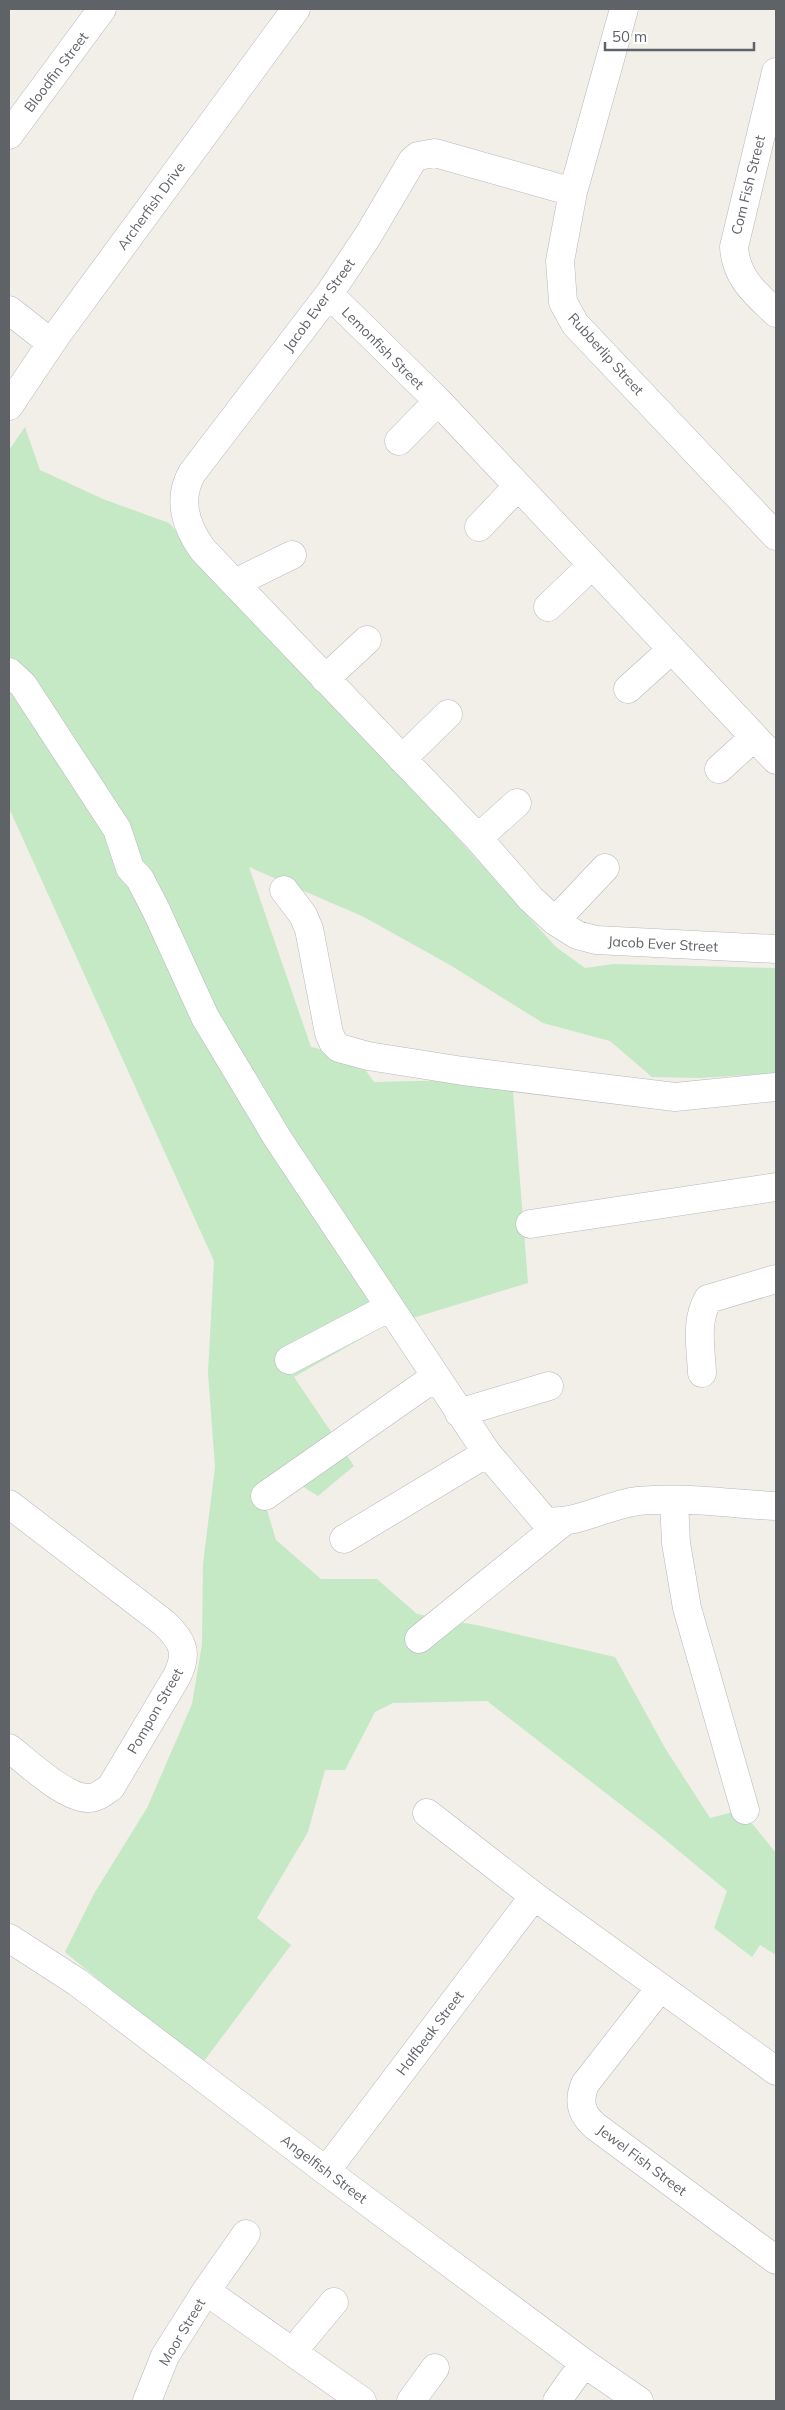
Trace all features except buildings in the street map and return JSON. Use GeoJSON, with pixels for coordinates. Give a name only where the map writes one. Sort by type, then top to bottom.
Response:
{"type":"FeatureCollection","features":[{"type":"Feature","properties":{"kind":"street","name":"Bloodfin Street"},"geometry":{"type":"LineString","coordinates":[[9,135],[102,9]]}},
{"type":"Feature","properties":{"kind":"street","name":"Archerfish Drive"},"geometry":{"type":"LineString","coordinates":[[9,406],[51,343],[296,9]]}},
{"type":"Feature","properties":{"kind":"street","name":"Rubberlip Street"},"geometry":{"type":"LineString","coordinates":[[624,9],[572,192],[560,261],[565,309],[575,324],[776,536]]}},
{"type":"Feature","properties":{"kind":"street","name":"Com Fish Street"},"geometry":{"type":"LineString","coordinates":[[776,72],[734,247],[736,265],[743,280],[776,313]]}},
{"type":"Feature","properties":{"kind":"street","name":"Jacob Ever Street"},"geometry":{"type":"LineString","coordinates":[[572,192],[444,155],[427,154],[418,156],[406,168],[378,220],[329,294],[187,481],[184,503],[190,528],[203,550],[478,838],[531,899],[555,921],[577,934],[596,940],[776,949]]}},
{"type":"Feature","properties":{"kind":"street","name":"Lemonfish Street"},"geometry":{"type":"LineString","coordinates":[[329,294],[438,401],[517,488],[776,760]]}},
{"type":"Feature","properties":{"kind":"street"},"geometry":{"type":"LineString","coordinates":[[9,310],[51,343]]}},
{"type":"Feature","properties":{"kind":"street"},"geometry":{"type":"LineString","coordinates":[[399,441],[438,401]]}},
{"type":"Feature","properties":{"kind":"street"},"geometry":{"type":"LineString","coordinates":[[479,527],[517,488]]}},
{"type":"Feature","properties":{"kind":"street"},"geometry":{"type":"LineString","coordinates":[[235,583],[292,555]]}},
{"type":"Feature","properties":{"kind":"street"},"geometry":{"type":"LineString","coordinates":[[548,607],[591,566]]}},
{"type":"Feature","properties":{"kind":"street"},"geometry":{"type":"LineString","coordinates":[[325,679],[367,640]]}},
{"type":"Feature","properties":{"kind":"street"},"geometry":{"type":"LineString","coordinates":[[628,689],[671,650]]}},
{"type":"Feature","properties":{"kind":"street"},"geometry":{"type":"LineString","coordinates":[[9,672],[23,685],[117,829],[130,868],[140,879],[156,910],[205,1017],[278,1139],[487,1453],[545,1521],[562,1524]]}},
{"type":"Feature","properties":{"kind":"street"},"geometry":{"type":"LineString","coordinates":[[402,759],[448,714]]}},
{"type":"Feature","properties":{"kind":"street"},"geometry":{"type":"LineString","coordinates":[[719,770],[754,737]]}},
{"type":"Feature","properties":{"kind":"street"},"geometry":{"type":"LineString","coordinates":[[478,838],[517,803]]}},
{"type":"Feature","properties":{"kind":"street"},"geometry":{"type":"LineString","coordinates":[[555,921],[605,868]]}},
{"type":"Feature","properties":{"kind":"street"},"geometry":{"type":"LineString","coordinates":[[284,890],[303,915],[309,928],[329,1033],[333,1042],[339,1048],[368,1056],[463,1071],[675,1097],[776,1087]]}},
{"type":"Feature","properties":{"kind":"street"},"geometry":{"type":"LineString","coordinates":[[530,1224],[776,1187]]}},
{"type":"Feature","properties":{"kind":"street"},"geometry":{"type":"LineString","coordinates":[[702,1373],[700,1321],[702,1310],[708,1300],[776,1279]]}},
{"type":"Feature","properties":{"kind":"street"},"geometry":{"type":"LineString","coordinates":[[289,1360],[390,1307]]}},
{"type":"Feature","properties":{"kind":"street"},"geometry":{"type":"LineString","coordinates":[[265,1496],[435,1377]]}},
{"type":"Feature","properties":{"kind":"street"},"geometry":{"type":"LineString","coordinates":[[460,1413],[549,1386]]}},
{"type":"Feature","properties":{"kind":"street"},"geometry":{"type":"LineString","coordinates":[[344,1539],[487,1453]]}},
{"type":"Feature","properties":{"kind":"street"},"geometry":{"type":"LineString","coordinates":[[674,1500],[676,1543],[687,1608],[745,1810]]}},
{"type":"Feature","properties":{"kind":"street"},"geometry":{"type":"LineString","coordinates":[[419,1639],[562,1524],[637,1501],[674,1500],[776,1506]]}},
{"type":"Feature","properties":{"kind":"street","name":"Pompon Street"},"geometry":{"type":"LineString","coordinates":[[9,1504],[164,1623],[181,1645],[184,1660],[177,1676],[111,1786],[103,1793],[86,1798],[73,1794],[9,1748]]}},
{"type":"Feature","properties":{"kind":"street"},"geometry":{"type":"LineString","coordinates":[[427,1813],[534,1896],[776,2071]]}},
{"type":"Feature","properties":{"kind":"street","name":"Halfbeak Street"},"geometry":{"type":"LineString","coordinates":[[326,2171],[534,1896]]}},
{"type":"Feature","properties":{"kind":"street","name":"Angelfish Street"},"geometry":{"type":"LineString","coordinates":[[9,1938],[78,1982],[326,2171],[584,2363],[639,2401]]}},
{"type":"Feature","properties":{"kind":"street","name":"Jewel Fish Street"},"geometry":{"type":"LineString","coordinates":[[660,1988],[585,2084],[581,2099],[583,2111],[595,2126],[776,2260]]}},
{"type":"Feature","properties":{"kind":"street","name":"Moor Street"},"geometry":{"type":"LineString","coordinates":[[147,2401],[169,2350],[206,2291],[246,2234]]}},
{"type":"Feature","properties":{"kind":"street","name":"Moor Street"},"geometry":{"type":"LineString","coordinates":[[206,2291],[362,2401]]}},
{"type":"Feature","properties":{"kind":"street"},"geometry":{"type":"LineString","coordinates":[[293,2351],[334,2302]]}},
{"type":"Feature","properties":{"kind":"street"},"geometry":{"type":"LineString","coordinates":[[557,2401],[584,2363]]}},
{"type":"Feature","properties":{"kind":"street"},"geometry":{"type":"LineString","coordinates":[[411,2401],[435,2368]]}},
{"type":"Feature","properties":{"kind":"green space"},"geometry":{"type":"Polygon","coordinates":[[[25,427],[40,470],[103,499],[169,523],[303,674],[417,793],[556,947],[585,968],[614,964],[776,968],[776,1073],[701,1078],[652,1077],[610,1041],[543,1023],[450,965],[364,917],[249,867],[311,1047],[357,1058],[374,1082],[512,1079],[528,1283],[380,1328],[294,1377],[354,1466],[318,1496],[289,1478],[264,1500],[276,1540],[321,1579],[377,1579],[417,1614],[481,1626],[615,1657],[665,1748],[710,1818],[741,1810],[776,1853],[776,1955],[760,1945],[752,1957],[714,1928],[727,1891],[656,1832],[487,1701],[393,1703],[375,1712],[345,1770],[325,1770],[308,1832],[257,1918],[291,1945],[201,2065],[65,1952],[95,1892],[147,1808],[192,1704],[202,1644],[203,1564],[215,1467],[208,1373],[214,1261],[9,808],[9,450],[25,427]]]}}]}
